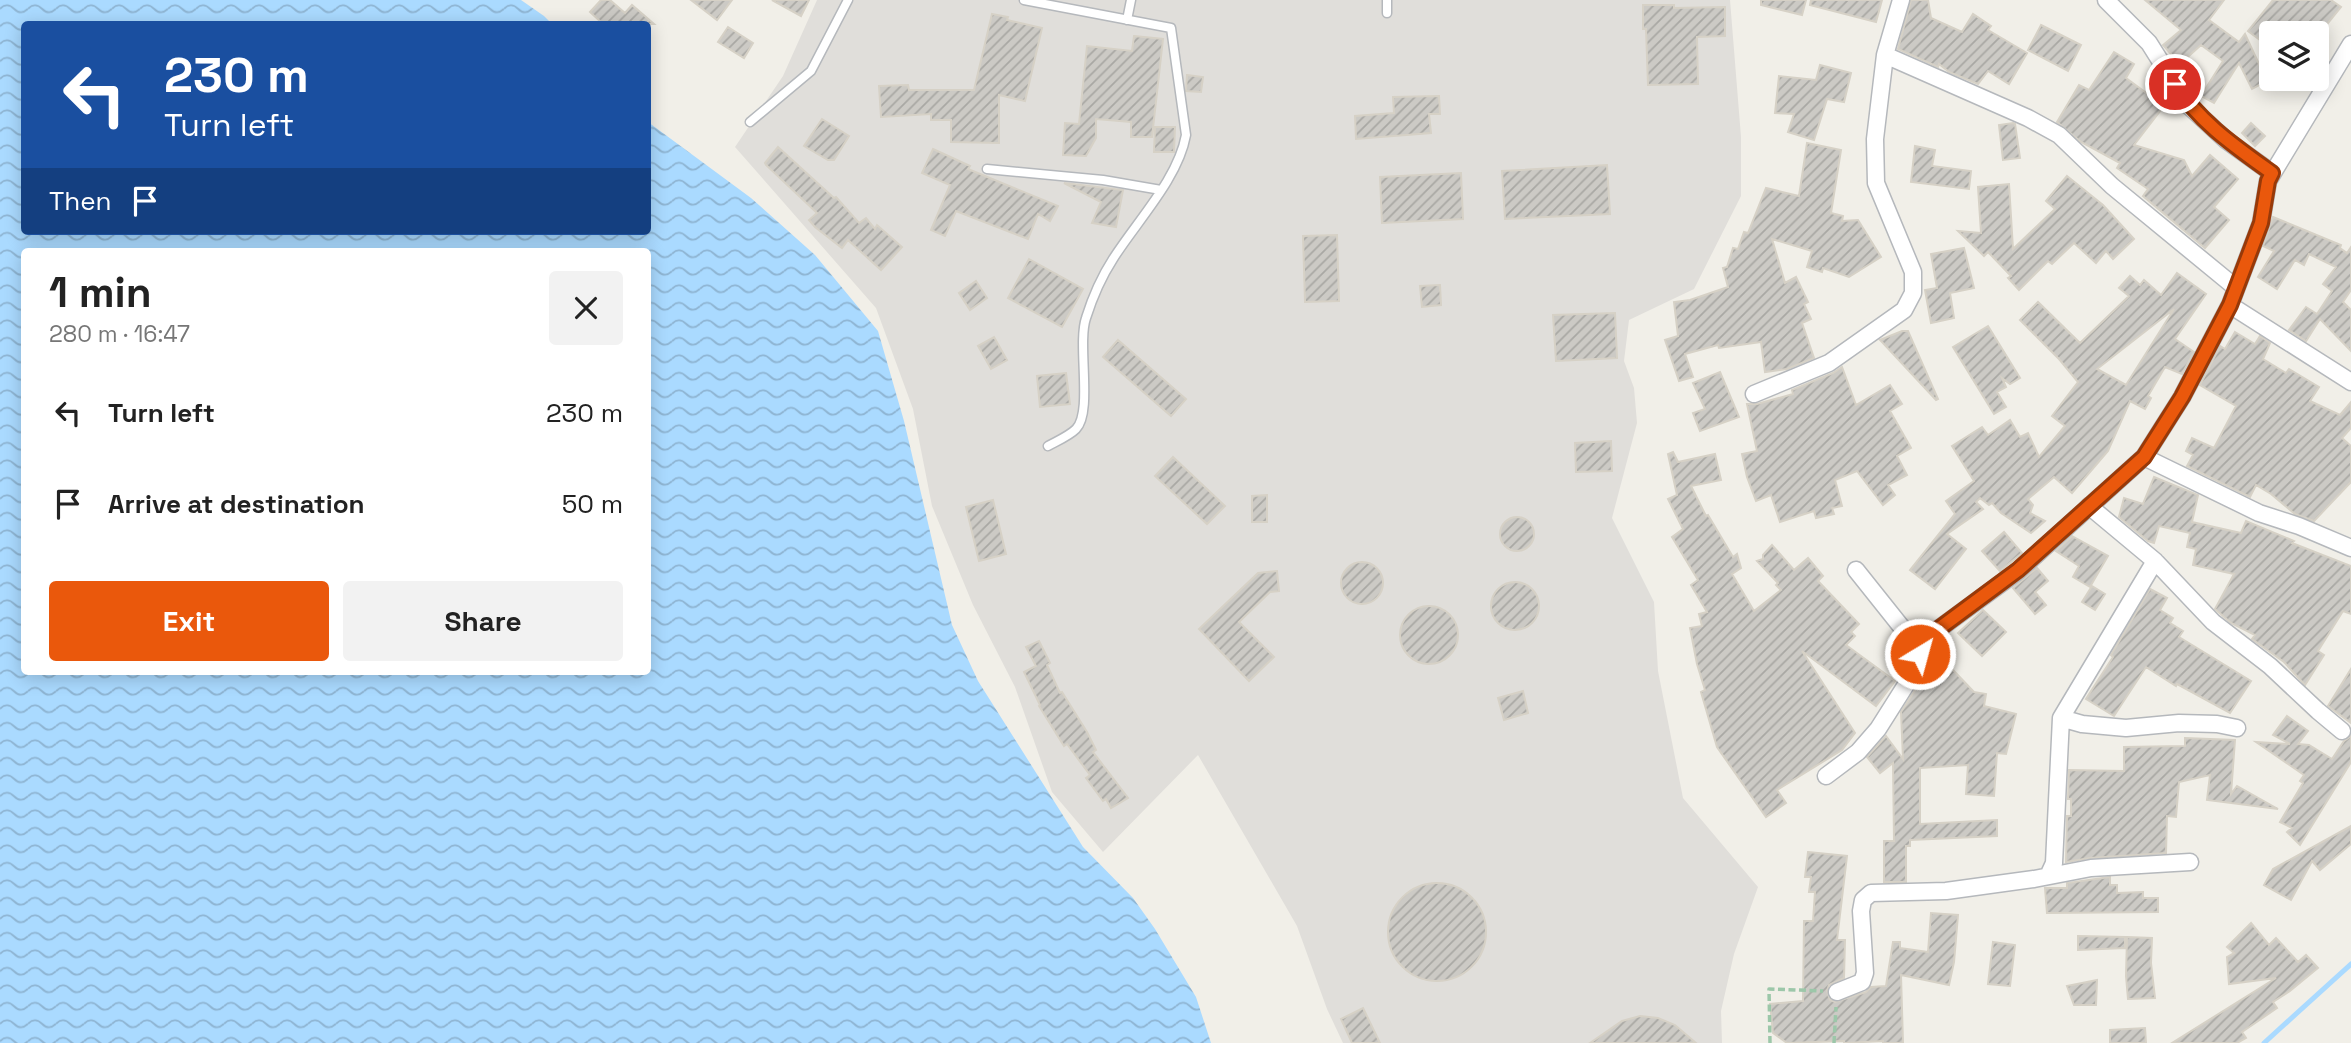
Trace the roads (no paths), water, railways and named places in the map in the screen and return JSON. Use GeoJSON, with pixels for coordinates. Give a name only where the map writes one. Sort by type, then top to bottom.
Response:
{"type":"FeatureCollection","features":[{"type":"Feature","properties":{"kind":"street"},"geometry":{"type":"LineString","coordinates":[[1754,394],[1829,363],[1905,310],[1913,293],[1913,272],[1876,183],[1874,139],[1885,55],[1901,0]]}},
{"type":"Feature","properties":{"kind":"street"},"geometry":{"type":"LineString","coordinates":[[2106,0],[2149,43],[2188,105],[2226,139],[2272,173]]}},
{"type":"Feature","properties":{"kind":"street"},"geometry":{"type":"LineString","coordinates":[[1856,570],[1907,634],[1920,640],[1925,639],[2018,570],[2144,457],[2182,397],[2230,305],[2261,223],[2268,181],[2272,173],[2351,44]]}},
{"type":"Feature","properties":{"kind":"street"},"geometry":{"type":"LineString","coordinates":[[1885,55],[2028,118],[2059,135],[2112,186],[2235,287]]}},
{"type":"Feature","properties":{"kind":"street"},"geometry":{"type":"LineString","coordinates":[[2230,305],[2351,382]]}},
{"type":"Feature","properties":{"kind":"street"},"geometry":{"type":"LineString","coordinates":[[2144,457],[2259,513],[2351,548]]}},
{"type":"Feature","properties":{"kind":"street"},"geometry":{"type":"LineString","coordinates":[[2089,506],[2155,561],[2214,622],[2270,666],[2342,731]]}},
{"type":"Feature","properties":{"kind":"street"},"geometry":{"type":"LineString","coordinates":[[2048,876],[2054,863],[2061,718],[2155,561]]}},
{"type":"Feature","properties":{"kind":"street"},"geometry":{"type":"LineString","coordinates":[[1826,776],[1858,752],[1878,729],[1916,669],[1925,639]]}},
{"type":"Feature","properties":{"kind":"street"},"geometry":{"type":"LineString","coordinates":[[2061,718],[2082,724],[2126,728],[2179,723],[2237,727]]}},
{"type":"Feature","properties":{"kind":"street"},"geometry":{"type":"LineString","coordinates":[[1837,992],[1862,982],[1866,974],[1861,911],[1863,900],[1871,893],[1947,891],[2091,868],[2190,862]]}},
{"type":"Feature","properties":{"kind":"lane"},"geometry":{"type":"LineString","coordinates":[[750,122],[811,71],[848,0]]}},
{"type":"Feature","properties":{"kind":"lane"},"geometry":{"type":"LineString","coordinates":[[1024,0],[1171,28],[1186,135],[1184,148],[1161,190],[1112,261],[1086,316],[1082,330],[1083,415],[1077,429],[1048,446]]}},
{"type":"Feature","properties":{"kind":"lane"},"geometry":{"type":"LineString","coordinates":[[1127,20],[1131,0]]}},
{"type":"Feature","properties":{"kind":"lane"},"geometry":{"type":"LineString","coordinates":[[1387,0],[1387,13]]}},
{"type":"Feature","properties":{"kind":"lane"},"geometry":{"type":"LineString","coordinates":[[987,169],[1103,180],[1161,190]]}},
{"type":"Feature","properties":{"kind":"water"},"geometry":{"type":"Polygon","coordinates":[[[0,0],[521,0],[544,16],[549,21],[21,21],[21,235],[651,235],[651,124],[751,198],[815,255],[878,331],[904,421],[952,625],[978,681],[1083,847],[1133,898],[1155,929],[1196,997],[1211,1043],[0,1043],[0,0]]]}},
{"type":"Feature","properties":{"kind":"waterway"},"geometry":{"type":"LineString","coordinates":[[2264,1043],[2351,964]]}}]}
